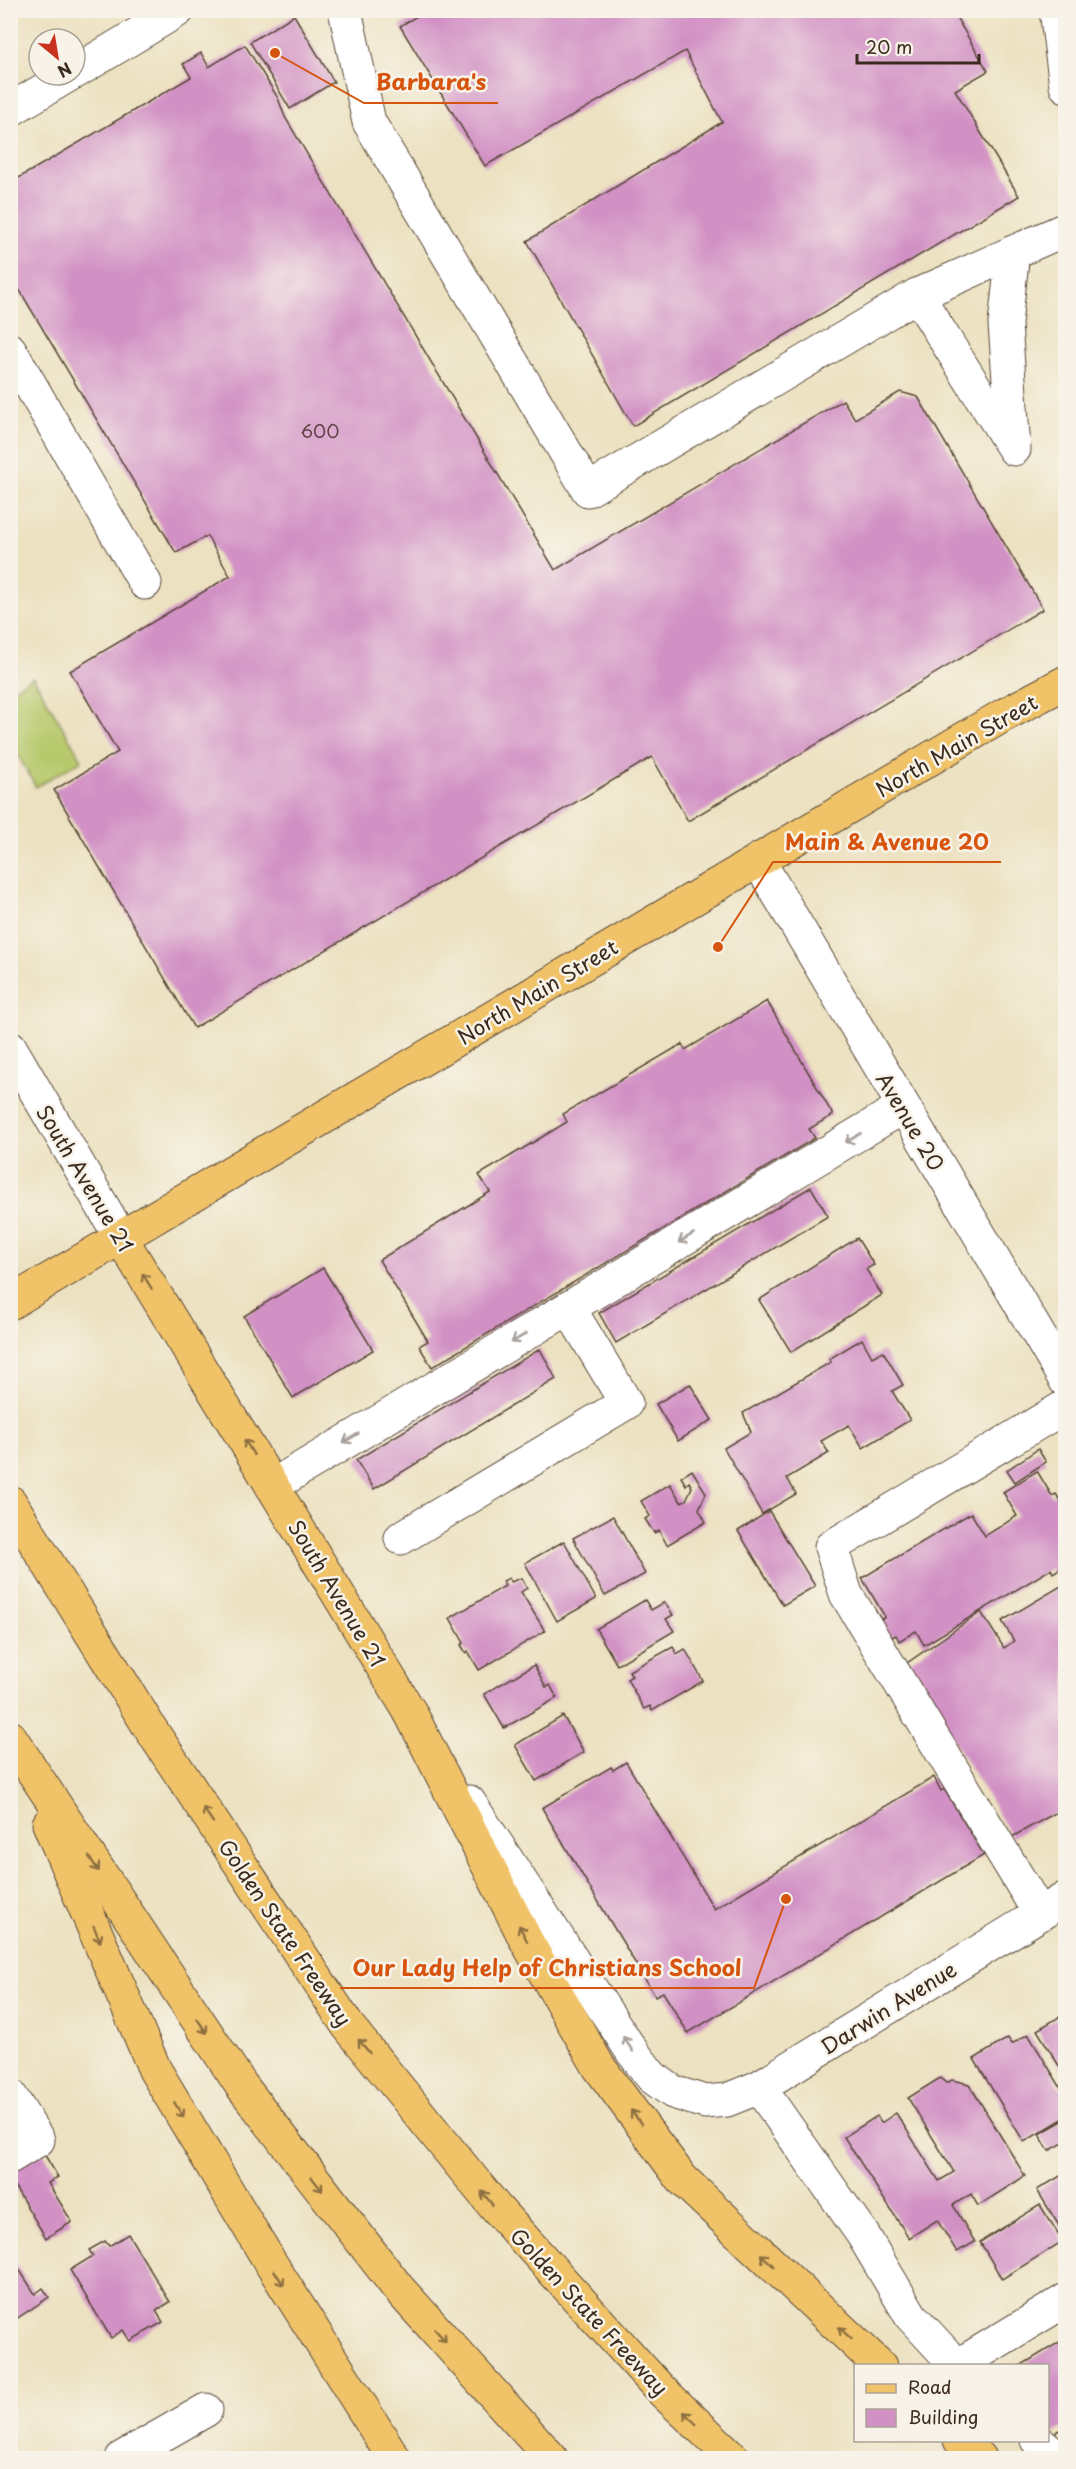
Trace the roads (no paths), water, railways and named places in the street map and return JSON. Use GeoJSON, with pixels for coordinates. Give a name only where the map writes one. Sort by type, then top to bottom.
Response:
{"type":"FeatureCollection","features":[{"type":"Feature","properties":{"kind":"main road","name":"North Main Street"},"geometry":{"type":"LineString","coordinates":[[10,1303],[1004,715],[1065,682]]}},
{"type":"Feature","properties":{"kind":"main road","name":"South Avenue 21"},"geometry":{"type":"LineString","coordinates":[[121,1238],[410,1712]]}},
{"type":"Feature","properties":{"kind":"main road","name":"Golden State Freeway"},"geometry":{"type":"LineString","coordinates":[[10,1502],[150,1728],[348,2026],[495,2208],[661,2390],[733,2458]]}},
{"type":"Feature","properties":{"kind":"main road"},"geometry":{"type":"LineString","coordinates":[[410,1712],[527,1942],[599,2067],[682,2179],[878,2364]]}},
{"type":"Feature","properties":{"kind":"main road"},"geometry":{"type":"LineString","coordinates":[[13,1741],[155,2070],[270,2262],[394,2458]]}},
{"type":"Feature","properties":{"kind":"main road"},"geometry":{"type":"LineString","coordinates":[[13,1741],[241,2085],[398,2288],[551,2458]]}},
{"type":"Feature","properties":{"kind":"main road"},"geometry":{"type":"LineString","coordinates":[[962,2442],[979,2458]]}},
{"type":"Feature","properties":{"kind":"street"},"geometry":{"type":"LineString","coordinates":[[87,65],[178,10]]}},
{"type":"Feature","properties":{"kind":"street"},"geometry":{"type":"LineString","coordinates":[[1030,10],[1064,70]]}},
{"type":"Feature","properties":{"kind":"street"},"geometry":{"type":"LineString","coordinates":[[1056,10],[1064,70]]}},
{"type":"Feature","properties":{"kind":"street"},"geometry":{"type":"LineString","coordinates":[[347,11],[369,122],[588,490],[917,295],[1065,229]]}},
{"type":"Feature","properties":{"kind":"street"},"geometry":{"type":"LineString","coordinates":[[10,110],[49,87]]}},
{"type":"Feature","properties":{"kind":"street"},"geometry":{"type":"LineString","coordinates":[[917,295],[1014,449],[1005,324],[1013,252]]}},
{"type":"Feature","properties":{"kind":"street"},"geometry":{"type":"LineString","coordinates":[[10,350],[19,385],[145,583]]}},
{"type":"Feature","properties":{"kind":"street","name":"Avenue 20"},"geometry":{"type":"LineString","coordinates":[[758,860],[1065,1381]]}},
{"type":"Feature","properties":{"kind":"street","name":"South Avenue 21"},"geometry":{"type":"LineString","coordinates":[[10,1047],[121,1238]]}},
{"type":"Feature","properties":{"kind":"street"},"geometry":{"type":"LineString","coordinates":[[272,1486],[903,1107]]}},
{"type":"Feature","properties":{"kind":"street"},"geometry":{"type":"LineString","coordinates":[[401,1538],[626,1403],[569,1308]]}},
{"type":"Feature","properties":{"kind":"street"},"geometry":{"type":"LineString","coordinates":[[1058,1905],[846,1594],[831,1547],[1065,1406]]}},
{"type":"Feature","properties":{"kind":"street","name":"South Avenue 21"},"geometry":{"type":"LineString","coordinates":[[410,1712],[631,2050],[652,2077],[673,2092],[705,2102]]}},
{"type":"Feature","properties":{"kind":"street","name":"Darwin Avenue"},"geometry":{"type":"LineString","coordinates":[[705,2102],[727,2100],[759,2087],[1058,1905]]}},
{"type":"Feature","properties":{"kind":"street"},"geometry":{"type":"LineString","coordinates":[[759,2087],[863,2235],[911,2316],[955,2364]]}},
{"type":"Feature","properties":{"kind":"street"},"geometry":{"type":"LineString","coordinates":[[10,2096],[38,2140],[10,2157]]}},
{"type":"Feature","properties":{"kind":"street"},"geometry":{"type":"LineString","coordinates":[[960,2364],[1065,2300]]}},
{"type":"Feature","properties":{"kind":"street"},"geometry":{"type":"LineString","coordinates":[[122,2458],[206,2410]]}},
{"type":"Feature","properties":{"kind":"street"},"geometry":{"type":"LineString","coordinates":[[1039,2442],[1059,2458]]}},
{"type":"Feature","properties":{"kind":"place","name":"Barbara's"},"geometry":{"type":"Point","coordinates":[275,53]}},
{"type":"Feature","properties":{"kind":"place","name":"Main & Avenue 20"},"geometry":{"type":"Point","coordinates":[718,947]}},
{"type":"Feature","properties":{"kind":"place","name":"Our Lady Help of Christians School"},"geometry":{"type":"Point","coordinates":[786,1899]}}]}
